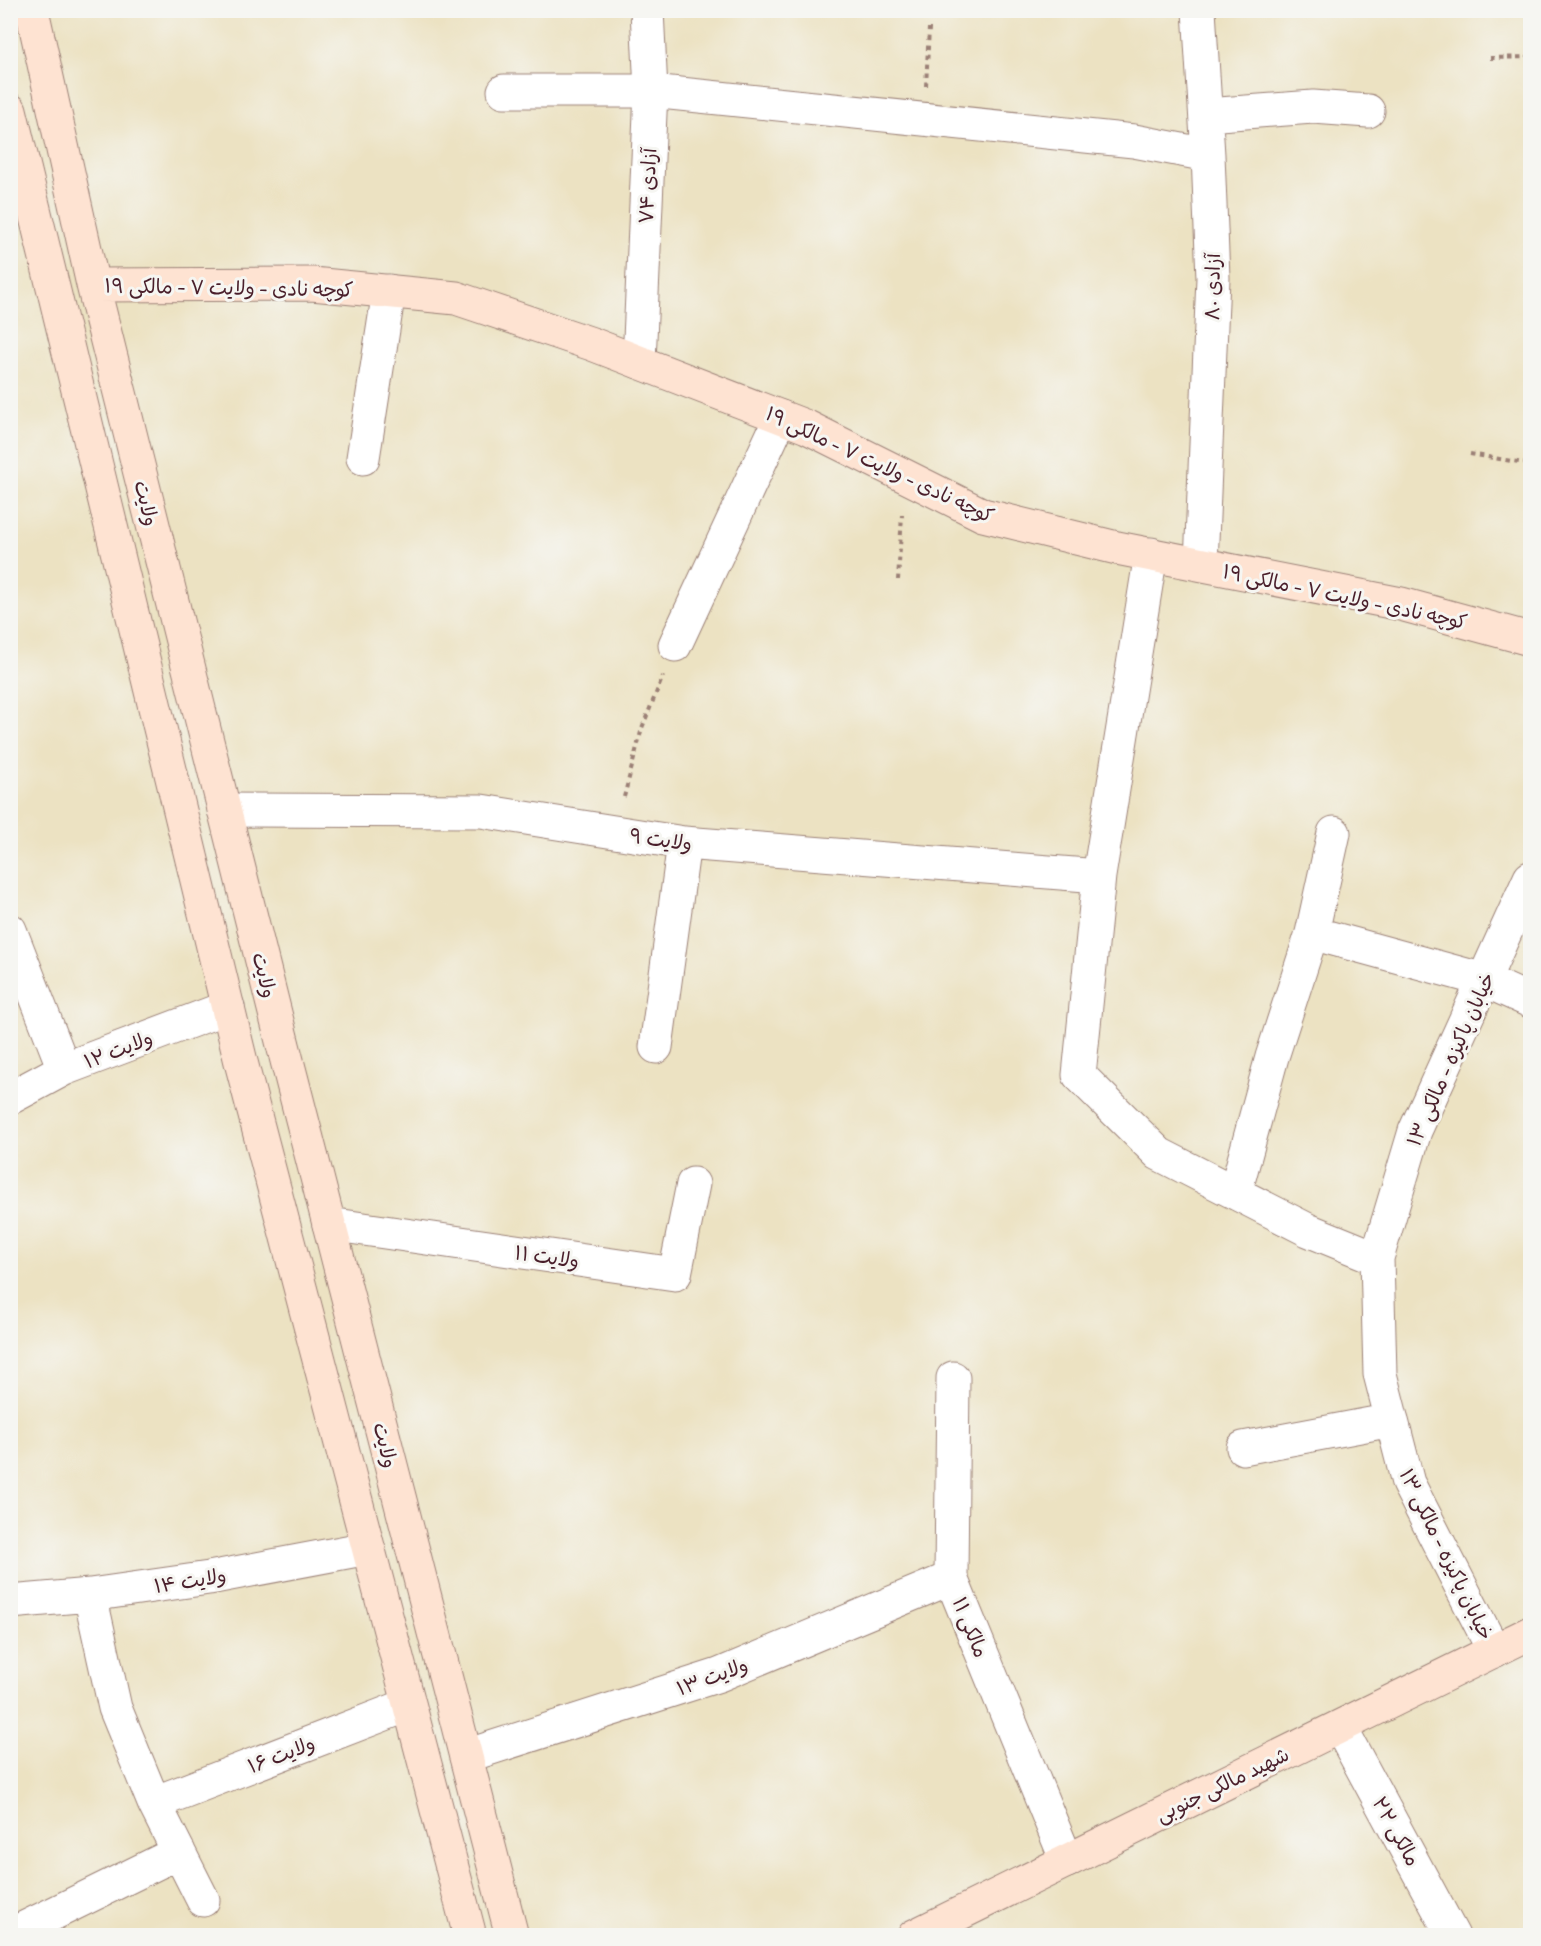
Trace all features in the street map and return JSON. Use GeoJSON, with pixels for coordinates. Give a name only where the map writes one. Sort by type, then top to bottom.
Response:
{"type":"FeatureCollection","features":[{"type":"Feature","properties":{"kind":"main road","name":"ولایت"},"geometry":{"type":"LineString","coordinates":[[32,10],[93,285],[329,1224],[512,1935]]}},
{"type":"Feature","properties":{"kind":"main road","name":"ولایت"},"geometry":{"type":"LineString","coordinates":[[10,110],[228,1007],[408,1705],[470,1935]]}},
{"type":"Feature","properties":{"kind":"main road","name":"کوچه نادی - ولایت ۷ - مالکی ۱۹"},"geometry":{"type":"LineString","coordinates":[[93,285],[312,284],[456,298],[592,344],[807,427],[983,515],[1117,548],[1401,604],[1530,639]]}},
{"type":"Feature","properties":{"kind":"main road","name":"شهید مالکی جنوبی"},"geometry":{"type":"LineString","coordinates":[[914,1935],[957,1926],[1067,1861],[1530,1634]]}},
{"type":"Feature","properties":{"kind":"street","name":"آزادی ۷۴"},"geometry":{"type":"LineString","coordinates":[[639,362],[651,91],[647,10]]}},
{"type":"Feature","properties":{"kind":"street","name":"آزادی ۸۰"},"geometry":{"type":"LineString","coordinates":[[1199,10],[1213,278],[1201,564]]}},
{"type":"Feature","properties":{"kind":"street"},"geometry":{"type":"LineString","coordinates":[[504,91],[651,91],[1134,141],[1208,155]]}},
{"type":"Feature","properties":{"kind":"street"},"geometry":{"type":"LineString","coordinates":[[1206,116],[1313,107],[1368,111]]}},
{"type":"Feature","properties":{"kind":"street"},"geometry":{"type":"LineString","coordinates":[[363,458],[389,291]]}},
{"type":"Feature","properties":{"kind":"street"},"geometry":{"type":"LineString","coordinates":[[675,645],[781,417]]}},
{"type":"Feature","properties":{"kind":"street"},"geometry":{"type":"LineString","coordinates":[[1151,554],[1099,876],[1079,1075],[1159,1154],[1308,1230],[1377,1258]]}},
{"type":"Feature","properties":{"kind":"street","name":"ولایت ۹"},"geometry":{"type":"LineString","coordinates":[[224,810],[481,811],[684,843],[1099,876]]}},
{"type":"Feature","properties":{"kind":"street"},"geometry":{"type":"LineString","coordinates":[[1235,1193],[1272,1057],[1312,933],[1334,833]]}},
{"type":"Feature","properties":{"kind":"street"},"geometry":{"type":"LineString","coordinates":[[656,1047],[684,843]]}},
{"type":"Feature","properties":{"kind":"street","name":"خیابان پاکیزه - مالکی ۱۳"},"geometry":{"type":"LineString","coordinates":[[1494,1651],[1408,1483],[1380,1374],[1377,1258],[1415,1131],[1530,878]]}},
{"type":"Feature","properties":{"kind":"street"},"geometry":{"type":"LineString","coordinates":[[10,930],[64,1069]]}},
{"type":"Feature","properties":{"kind":"street"},"geometry":{"type":"LineString","coordinates":[[1312,933],[1484,980],[1530,1001]]}},
{"type":"Feature","properties":{"kind":"street","name":"ولایت ۱۲"},"geometry":{"type":"LineString","coordinates":[[10,1098],[64,1069],[228,1007]]}},
{"type":"Feature","properties":{"kind":"street","name":"ولایت ۱۱"},"geometry":{"type":"LineString","coordinates":[[329,1224],[675,1274],[693,1184]]}},
{"type":"Feature","properties":{"kind":"street","name":"مالکی ۱۱"},"geometry":{"type":"LineString","coordinates":[[953,1378],[951,1578],[1067,1861]]}},
{"type":"Feature","properties":{"kind":"street"},"geometry":{"type":"LineString","coordinates":[[1243,1448],[1392,1420]]}},
{"type":"Feature","properties":{"kind":"street","name":"ولایت ۱۴"},"geometry":{"type":"LineString","coordinates":[[10,1602],[90,1595],[209,1578],[368,1548]]}},
{"type":"Feature","properties":{"kind":"street","name":"ولایت ۱۳"},"geometry":{"type":"LineString","coordinates":[[466,1756],[719,1676],[951,1578]]}},
{"type":"Feature","properties":{"kind":"street"},"geometry":{"type":"LineString","coordinates":[[90,1595],[115,1708],[154,1803],[202,1900]]}},
{"type":"Feature","properties":{"kind":"street","name":"ولایت ۱۶"},"geometry":{"type":"LineString","coordinates":[[154,1803],[408,1705]]}},
{"type":"Feature","properties":{"kind":"street","name":"مالکی ۲۲"},"geometry":{"type":"LineString","coordinates":[[1340,1727],[1454,1935]]}},
{"type":"Feature","properties":{"kind":"street"},"geometry":{"type":"LineString","coordinates":[[10,1935],[179,1852]]}},
{"type":"Feature","properties":{"kind":"path"},"geometry":{"type":"LineString","coordinates":[[925,119],[928,28]]}},
{"type":"Feature","properties":{"kind":"path"},"geometry":{"type":"LineString","coordinates":[[1490,58],[1530,57]]}},
{"type":"Feature","properties":{"kind":"path"},"geometry":{"type":"LineString","coordinates":[[1470,454],[1530,464]]}},
{"type":"Feature","properties":{"kind":"path"},"geometry":{"type":"LineString","coordinates":[[898,580],[905,475]]}},
{"type":"Feature","properties":{"kind":"path"},"geometry":{"type":"LineString","coordinates":[[615,832],[642,728],[675,645]]}}]}
